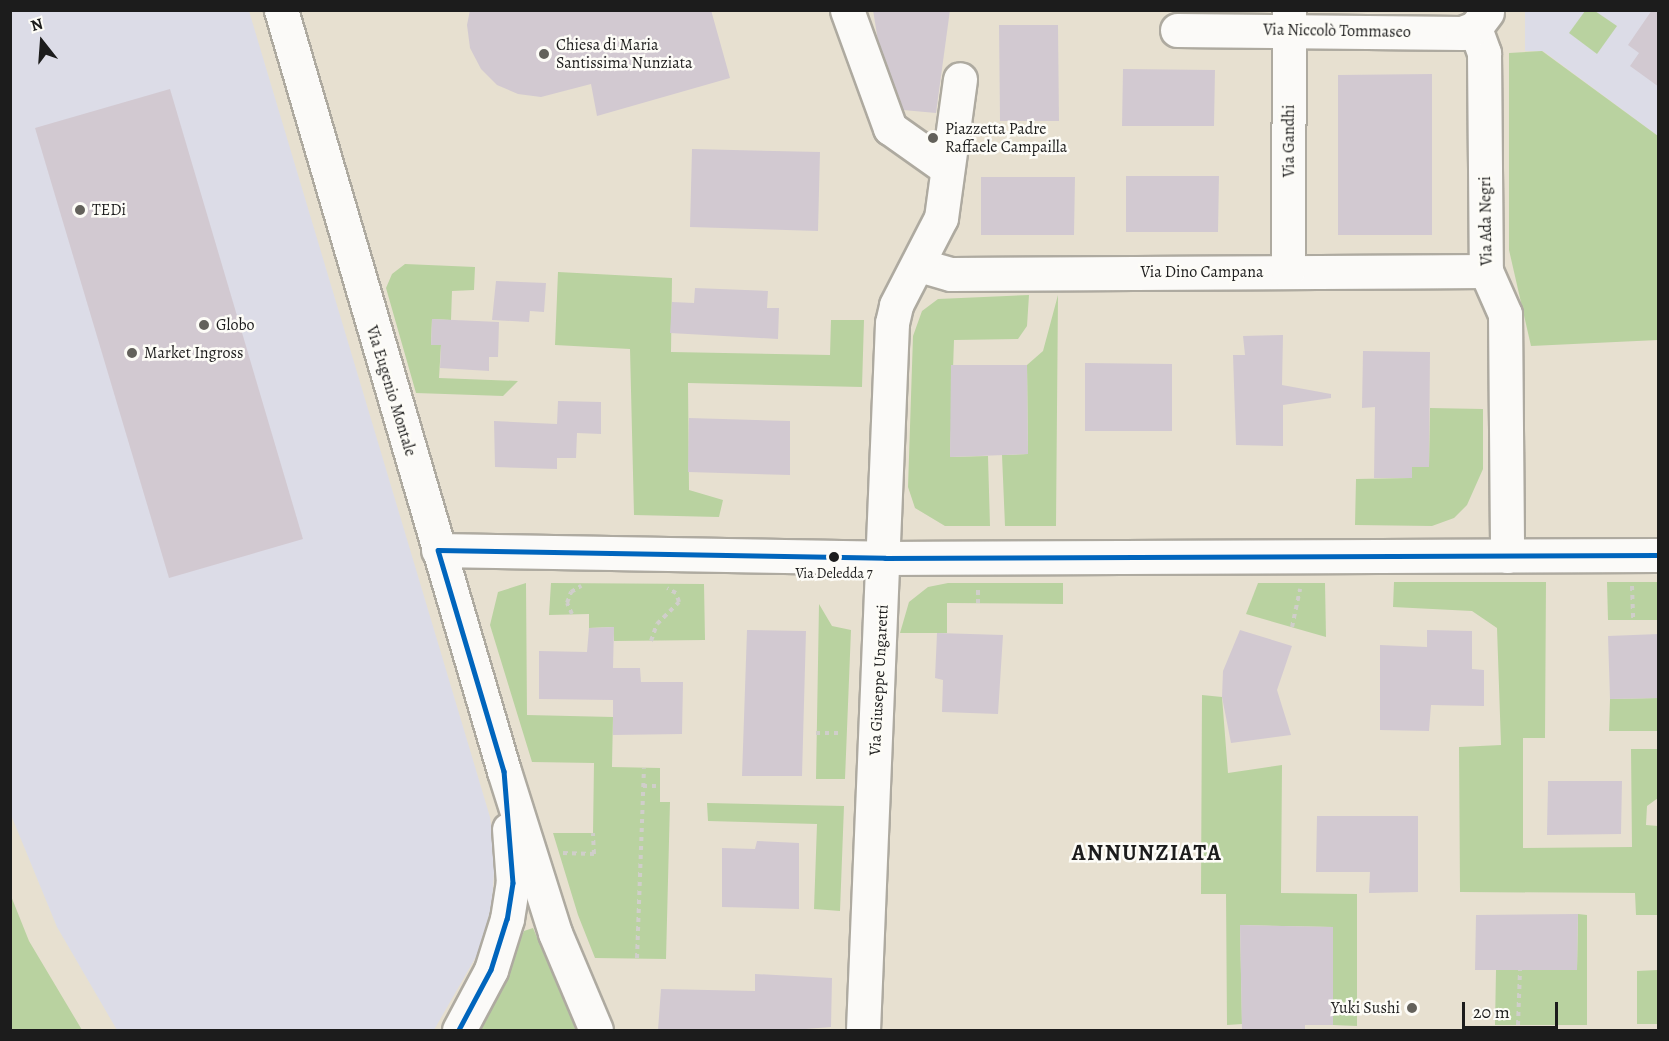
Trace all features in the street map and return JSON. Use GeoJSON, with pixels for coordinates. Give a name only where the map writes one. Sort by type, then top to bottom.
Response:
{"type":"FeatureCollection","features":[{"type":"Feature","properties":{"kind":"street","name":"Via Eugenio Montale"},"geometry":{"type":"LineString","coordinates":[[281,10],[504,771]]}},
{"type":"Feature","properties":{"kind":"street"},"geometry":{"type":"LineString","coordinates":[[847,10],[890,128],[945,167]]}},
{"type":"Feature","properties":{"kind":"street","name":"Via Niccolò Tommaseo"},"geometry":{"type":"LineString","coordinates":[[1177,30],[1289,21],[1462,33],[1481,19]]}},
{"type":"Feature","properties":{"kind":"street","name":"Via Ada Negri"},"geometry":{"type":"LineString","coordinates":[[1481,19],[1484,53],[1486,271],[1505,314],[1507,556]]}},
{"type":"Feature","properties":{"kind":"street","name":"Via Gandhi"},"geometry":{"type":"LineString","coordinates":[[1288,271],[1289,21]]}},
{"type":"Feature","properties":{"kind":"street","name":"Via Giuseppe Ungaretti"},"geometry":{"type":"LineString","coordinates":[[863,1030],[885,558],[892,323],[896,305],[919,265],[941,218],[945,167],[960,79]]}},
{"type":"Feature","properties":{"kind":"street","name":"Via Dino Campana"},"geometry":{"type":"LineString","coordinates":[[919,265],[951,274],[1486,271]]}},
{"type":"Feature","properties":{"kind":"street"},"geometry":{"type":"LineString","coordinates":[[438,550],[885,558],[1659,555]]}},
{"type":"Feature","properties":{"kind":"street"},"geometry":{"type":"LineString","coordinates":[[459,1030],[491,970],[507,919],[513,882],[504,771]]}},
{"type":"Feature","properties":{"kind":"street"},"geometry":{"type":"LineString","coordinates":[[504,771],[555,933],[597,1030]]}},
{"type":"Feature","properties":{"kind":"path"},"geometry":{"type":"LineString","coordinates":[[1632,582],[1633,620]]}},
{"type":"Feature","properties":{"kind":"path"},"geometry":{"type":"LineString","coordinates":[[572,614],[567,603],[571,592],[587,583]]}},
{"type":"Feature","properties":{"kind":"path"},"geometry":{"type":"LineString","coordinates":[[1292,627],[1301,583]]}},
{"type":"Feature","properties":{"kind":"path"},"geometry":{"type":"LineString","coordinates":[[651,641],[657,624],[679,603],[676,593],[659,584]]}},
{"type":"Feature","properties":{"kind":"path"},"geometry":{"type":"LineString","coordinates":[[816,733],[847,733]]}},
{"type":"Feature","properties":{"kind":"path"},"geometry":{"type":"LineString","coordinates":[[637,958],[644,768]]}},
{"type":"Feature","properties":{"kind":"path"},"geometry":{"type":"LineString","coordinates":[[643,786],[660,786]]}},
{"type":"Feature","properties":{"kind":"path"},"geometry":{"type":"LineString","coordinates":[[559,853],[594,854],[593,833]]}},
{"type":"Feature","properties":{"kind":"path"},"geometry":{"type":"LineString","coordinates":[[1518,1025],[1520,970]]}},
{"type":"Feature","properties":{"kind":"shaded area"},"geometry":{"type":"Polygon","coordinates":[[[10,11],[249,11],[490,817],[495,856],[492,904],[481,948],[434,1030],[117,1030],[57,927],[11,815],[10,11]]]}},
{"type":"Feature","properties":{"kind":"shaded area"},"geometry":{"type":"Polygon","coordinates":[[[1525,11],[1658,11],[1658,136],[1543,51],[1525,51],[1525,11]]]}},
{"type":"Feature","properties":{"kind":"green space"},"geometry":{"type":"Polygon","coordinates":[[[1585,11],[1595,11],[1617,26],[1597,54],[1569,33],[1585,11]]]}},
{"type":"Feature","properties":{"kind":"green space"},"geometry":{"type":"Polygon","coordinates":[[[1542,51],[1658,136],[1658,340],[1531,346],[1509,250],[1509,53],[1542,51]]]}},
{"type":"Feature","properties":{"kind":"green space"},"geometry":{"type":"Polygon","coordinates":[[[405,264],[475,267],[474,290],[452,291],[451,320],[432,319],[431,345],[441,345],[439,378],[518,381],[503,396],[416,393],[386,288],[392,274],[405,264]]]}},
{"type":"Feature","properties":{"kind":"green space"},"geometry":{"type":"Polygon","coordinates":[[[558,272],[672,278],[671,352],[830,355],[831,320],[864,320],[862,387],[688,383],[689,490],[723,500],[719,517],[634,515],[630,349],[555,345],[558,272]]]}},
{"type":"Feature","properties":{"kind":"green space"},"geometry":{"type":"Polygon","coordinates":[[[1029,295],[1027,326],[1018,339],[954,340],[950,457],[988,456],[990,526],[945,526],[915,508],[908,487],[913,336],[922,311],[938,299],[1029,295]]]}},
{"type":"Feature","properties":{"kind":"green space"},"geometry":{"type":"Polygon","coordinates":[[[1058,295],[1056,526],[1005,526],[1002,455],[1028,454],[1027,365],[1043,351],[1058,295]]]}},
{"type":"Feature","properties":{"kind":"green space"},"geometry":{"type":"Polygon","coordinates":[[[1430,408],[1483,409],[1483,469],[1467,505],[1454,518],[1432,526],[1355,525],[1356,479],[1411,478],[1412,467],[1429,467],[1430,408]]]}},
{"type":"Feature","properties":{"kind":"green space"},"geometry":{"type":"Polygon","coordinates":[[[1394,582],[1546,582],[1545,738],[1523,738],[1523,848],[1632,847],[1631,749],[1657,749],[1658,798],[1647,806],[1646,825],[1658,826],[1658,915],[1636,915],[1635,893],[1460,892],[1459,747],[1501,745],[1497,628],[1472,611],[1393,607],[1394,582]]]}},
{"type":"Feature","properties":{"kind":"green space"},"geometry":{"type":"Polygon","coordinates":[[[1607,582],[1658,582],[1658,620],[1608,620],[1607,582]]]}},
{"type":"Feature","properties":{"kind":"green space"},"geometry":{"type":"Polygon","coordinates":[[[526,583],[527,715],[613,717],[612,767],[660,768],[660,802],[670,802],[666,959],[595,958],[578,915],[553,833],[593,833],[594,763],[532,762],[490,625],[498,592],[526,583]]]}},
{"type":"Feature","properties":{"kind":"green space"},"geometry":{"type":"Polygon","coordinates":[[[551,583],[704,584],[705,640],[614,641],[613,627],[589,628],[589,614],[549,615],[551,583]]]}},
{"type":"Feature","properties":{"kind":"green space"},"geometry":{"type":"Polygon","coordinates":[[[948,583],[1063,583],[1063,604],[947,603],[947,633],[900,633],[909,602],[928,587],[948,583]]]}},
{"type":"Feature","properties":{"kind":"green space"},"geometry":{"type":"Polygon","coordinates":[[[1258,583],[1325,583],[1326,637],[1246,614],[1258,583]]]}},
{"type":"Feature","properties":{"kind":"green space"},"geometry":{"type":"Polygon","coordinates":[[[819,604],[832,626],[851,630],[845,779],[816,779],[819,604]]]}},
{"type":"Feature","properties":{"kind":"green space"},"geometry":{"type":"Polygon","coordinates":[[[1202,695],[1222,697],[1228,773],[1282,765],[1281,893],[1357,894],[1357,1026],[1333,1025],[1333,927],[1240,925],[1242,1024],[1227,1025],[1226,894],[1201,894],[1202,695]]]}},
{"type":"Feature","properties":{"kind":"green space"},"geometry":{"type":"Polygon","coordinates":[[[1658,698],[1658,731],[1609,731],[1610,699],[1658,698]]]}},
{"type":"Feature","properties":{"kind":"green space"},"geometry":{"type":"Polygon","coordinates":[[[707,803],[844,806],[840,911],[814,909],[817,824],[708,821],[707,803]]]}},
{"type":"Feature","properties":{"kind":"green space"},"geometry":{"type":"Polygon","coordinates":[[[11,896],[29,941],[82,1030],[11,1030],[11,896]]]}},
{"type":"Feature","properties":{"kind":"green space"},"geometry":{"type":"Polygon","coordinates":[[[1578,914],[1587,915],[1587,1025],[1495,1025],[1496,970],[1577,970],[1578,914]]]}},
{"type":"Feature","properties":{"kind":"green space"},"geometry":{"type":"Polygon","coordinates":[[[533,928],[577,1030],[480,1030],[524,931],[533,928]]]}},
{"type":"Feature","properties":{"kind":"green space"},"geometry":{"type":"Polygon","coordinates":[[[1658,970],[1658,1024],[1637,1024],[1637,971],[1658,970]]]}},
{"type":"Feature","properties":{"kind":"building"},"geometry":{"type":"Polygon","coordinates":[[[470,10],[711,10],[730,78],[597,116],[591,84],[541,97],[518,94],[497,85],[481,69],[470,48],[467,25],[470,10]]]}},
{"type":"Feature","properties":{"kind":"building"},"geometry":{"type":"Polygon","coordinates":[[[873,10],[950,10],[936,113],[903,110],[878,41],[873,10]]]}},
{"type":"Feature","properties":{"kind":"building"},"geometry":{"type":"Polygon","coordinates":[[[1652,10],[1659,10],[1659,87],[1630,66],[1639,53],[1628,45],[1652,10]]]}},
{"type":"Feature","properties":{"kind":"building"},"geometry":{"type":"Polygon","coordinates":[[[999,25],[1058,25],[1059,121],[1000,121],[999,25]]]}},
{"type":"Feature","properties":{"kind":"building"},"geometry":{"type":"Polygon","coordinates":[[[1123,69],[1215,70],[1214,126],[1122,126],[1123,69]]]}},
{"type":"Feature","properties":{"kind":"building"},"geometry":{"type":"Polygon","coordinates":[[[1432,74],[1432,235],[1338,235],[1338,75],[1432,74]]]}},
{"type":"Feature","properties":{"kind":"building"},"geometry":{"type":"Polygon","coordinates":[[[170,89],[303,539],[169,578],[35,128],[170,89]]]}},
{"type":"Feature","properties":{"kind":"building"},"geometry":{"type":"Polygon","coordinates":[[[692,149],[820,152],[818,231],[690,227],[692,149]]]}},
{"type":"Feature","properties":{"kind":"building"},"geometry":{"type":"Polygon","coordinates":[[[1126,176],[1219,176],[1218,232],[1126,232],[1126,176]]]}},
{"type":"Feature","properties":{"kind":"building"},"geometry":{"type":"Polygon","coordinates":[[[981,177],[1075,177],[1074,235],[981,235],[981,177]]]}},
{"type":"Feature","properties":{"kind":"building"},"geometry":{"type":"Polygon","coordinates":[[[496,281],[546,283],[544,312],[530,311],[529,322],[492,320],[496,281]]]}},
{"type":"Feature","properties":{"kind":"building"},"geometry":{"type":"Polygon","coordinates":[[[695,288],[768,291],[767,308],[779,308],[778,339],[670,333],[672,302],[694,303],[695,288]]]}},
{"type":"Feature","properties":{"kind":"building"},"geometry":{"type":"Polygon","coordinates":[[[432,319],[499,322],[498,357],[489,357],[489,371],[440,368],[441,345],[431,345],[432,319]]]}},
{"type":"Feature","properties":{"kind":"building"},"geometry":{"type":"Polygon","coordinates":[[[1283,335],[1282,385],[1331,394],[1331,398],[1283,405],[1283,446],[1236,445],[1233,355],[1245,355],[1243,336],[1283,335]]]}},
{"type":"Feature","properties":{"kind":"building"},"geometry":{"type":"Polygon","coordinates":[[[1363,351],[1430,352],[1429,467],[1412,467],[1412,478],[1374,478],[1375,407],[1362,408],[1363,351]]]}},
{"type":"Feature","properties":{"kind":"building"},"geometry":{"type":"Polygon","coordinates":[[[1085,363],[1172,364],[1172,431],[1085,431],[1085,363]]]}},
{"type":"Feature","properties":{"kind":"building"},"geometry":{"type":"Polygon","coordinates":[[[951,365],[1027,365],[1028,454],[950,457],[951,365]]]}},
{"type":"Feature","properties":{"kind":"building"},"geometry":{"type":"Polygon","coordinates":[[[558,401],[601,402],[601,434],[577,433],[576,458],[557,458],[557,469],[495,467],[494,421],[557,424],[558,401]]]}},
{"type":"Feature","properties":{"kind":"building"},"geometry":{"type":"Polygon","coordinates":[[[689,418],[790,421],[790,475],[688,472],[689,418]]]}},
{"type":"Feature","properties":{"kind":"building"},"geometry":{"type":"Polygon","coordinates":[[[614,627],[613,668],[640,668],[641,682],[683,682],[682,734],[613,735],[613,700],[539,699],[539,651],[587,652],[589,628],[614,627]]]}},
{"type":"Feature","properties":{"kind":"building"},"geometry":{"type":"Polygon","coordinates":[[[747,630],[806,631],[802,776],[742,776],[747,630]]]}},
{"type":"Feature","properties":{"kind":"building"},"geometry":{"type":"Polygon","coordinates":[[[1240,630],[1292,646],[1277,690],[1291,735],[1231,743],[1222,697],[1223,671],[1240,630]]]}},
{"type":"Feature","properties":{"kind":"building"},"geometry":{"type":"Polygon","coordinates":[[[1427,630],[1472,631],[1472,669],[1484,670],[1484,706],[1431,705],[1429,731],[1380,730],[1380,645],[1427,647],[1427,630]]]}},
{"type":"Feature","properties":{"kind":"building"},"geometry":{"type":"Polygon","coordinates":[[[937,633],[1003,635],[998,714],[942,712],[943,680],[935,678],[937,633]]]}},
{"type":"Feature","properties":{"kind":"building"},"geometry":{"type":"Polygon","coordinates":[[[1659,634],[1659,698],[1610,699],[1608,636],[1659,634]]]}},
{"type":"Feature","properties":{"kind":"building"},"geometry":{"type":"Polygon","coordinates":[[[1548,781],[1622,781],[1621,834],[1547,835],[1548,781]]]}},
{"type":"Feature","properties":{"kind":"building"},"geometry":{"type":"Polygon","coordinates":[[[1317,816],[1418,816],[1418,892],[1369,893],[1370,872],[1316,872],[1317,816]]]}},
{"type":"Feature","properties":{"kind":"building"},"geometry":{"type":"Polygon","coordinates":[[[757,841],[799,843],[799,909],[722,907],[722,848],[755,849],[757,841]]]}},
{"type":"Feature","properties":{"kind":"building"},"geometry":{"type":"Polygon","coordinates":[[[1578,914],[1577,970],[1475,970],[1476,915],[1578,914]]]}},
{"type":"Feature","properties":{"kind":"building"},"geometry":{"type":"Polygon","coordinates":[[[1240,925],[1333,927],[1333,1025],[1305,1025],[1305,1030],[1242,1030],[1240,925]]]}},
{"type":"Feature","properties":{"kind":"building"},"geometry":{"type":"Polygon","coordinates":[[[755,974],[832,978],[831,1027],[793,1030],[658,1030],[661,989],[755,991],[755,974]]]}},
{"type":"Feature","properties":{"kind":"transit line"},"geometry":{"type":"LineString","coordinates":[[438,550],[885,558],[1658,555]]}},
{"type":"Feature","properties":{"kind":"transit line"},"geometry":{"type":"LineString","coordinates":[[438,550],[504,771],[513,883],[507,919],[491,970],[459,1030]]}},
{"type":"Feature","properties":{"kind":"place","name":"Chiesa di Maria Santissima Nunziata"},"geometry":{"type":"Point","coordinates":[544,54]}},
{"type":"Feature","properties":{"kind":"place","name":"Piazzetta Padre Raffaele Campailla"},"geometry":{"type":"Point","coordinates":[933,138]}},
{"type":"Feature","properties":{"kind":"place","name":"TEDi"},"geometry":{"type":"Point","coordinates":[80,210]}},
{"type":"Feature","properties":{"kind":"place","name":"Globo"},"geometry":{"type":"Point","coordinates":[204,325]}},
{"type":"Feature","properties":{"kind":"place","name":"Market Ingross"},"geometry":{"type":"Point","coordinates":[132,353]}},
{"type":"Feature","properties":{"kind":"place","name":"Via Deledda 7"},"geometry":{"type":"Point","coordinates":[834,557]}},
{"type":"Feature","properties":{"kind":"place","name":"Yuki Sushi"},"geometry":{"type":"Point","coordinates":[1412,1008]}},
{"type":"Feature","properties":{"kind":"district","name":"ANNUNZIATA"},"geometry":{"type":"Point","coordinates":[1147,854]}}]}
